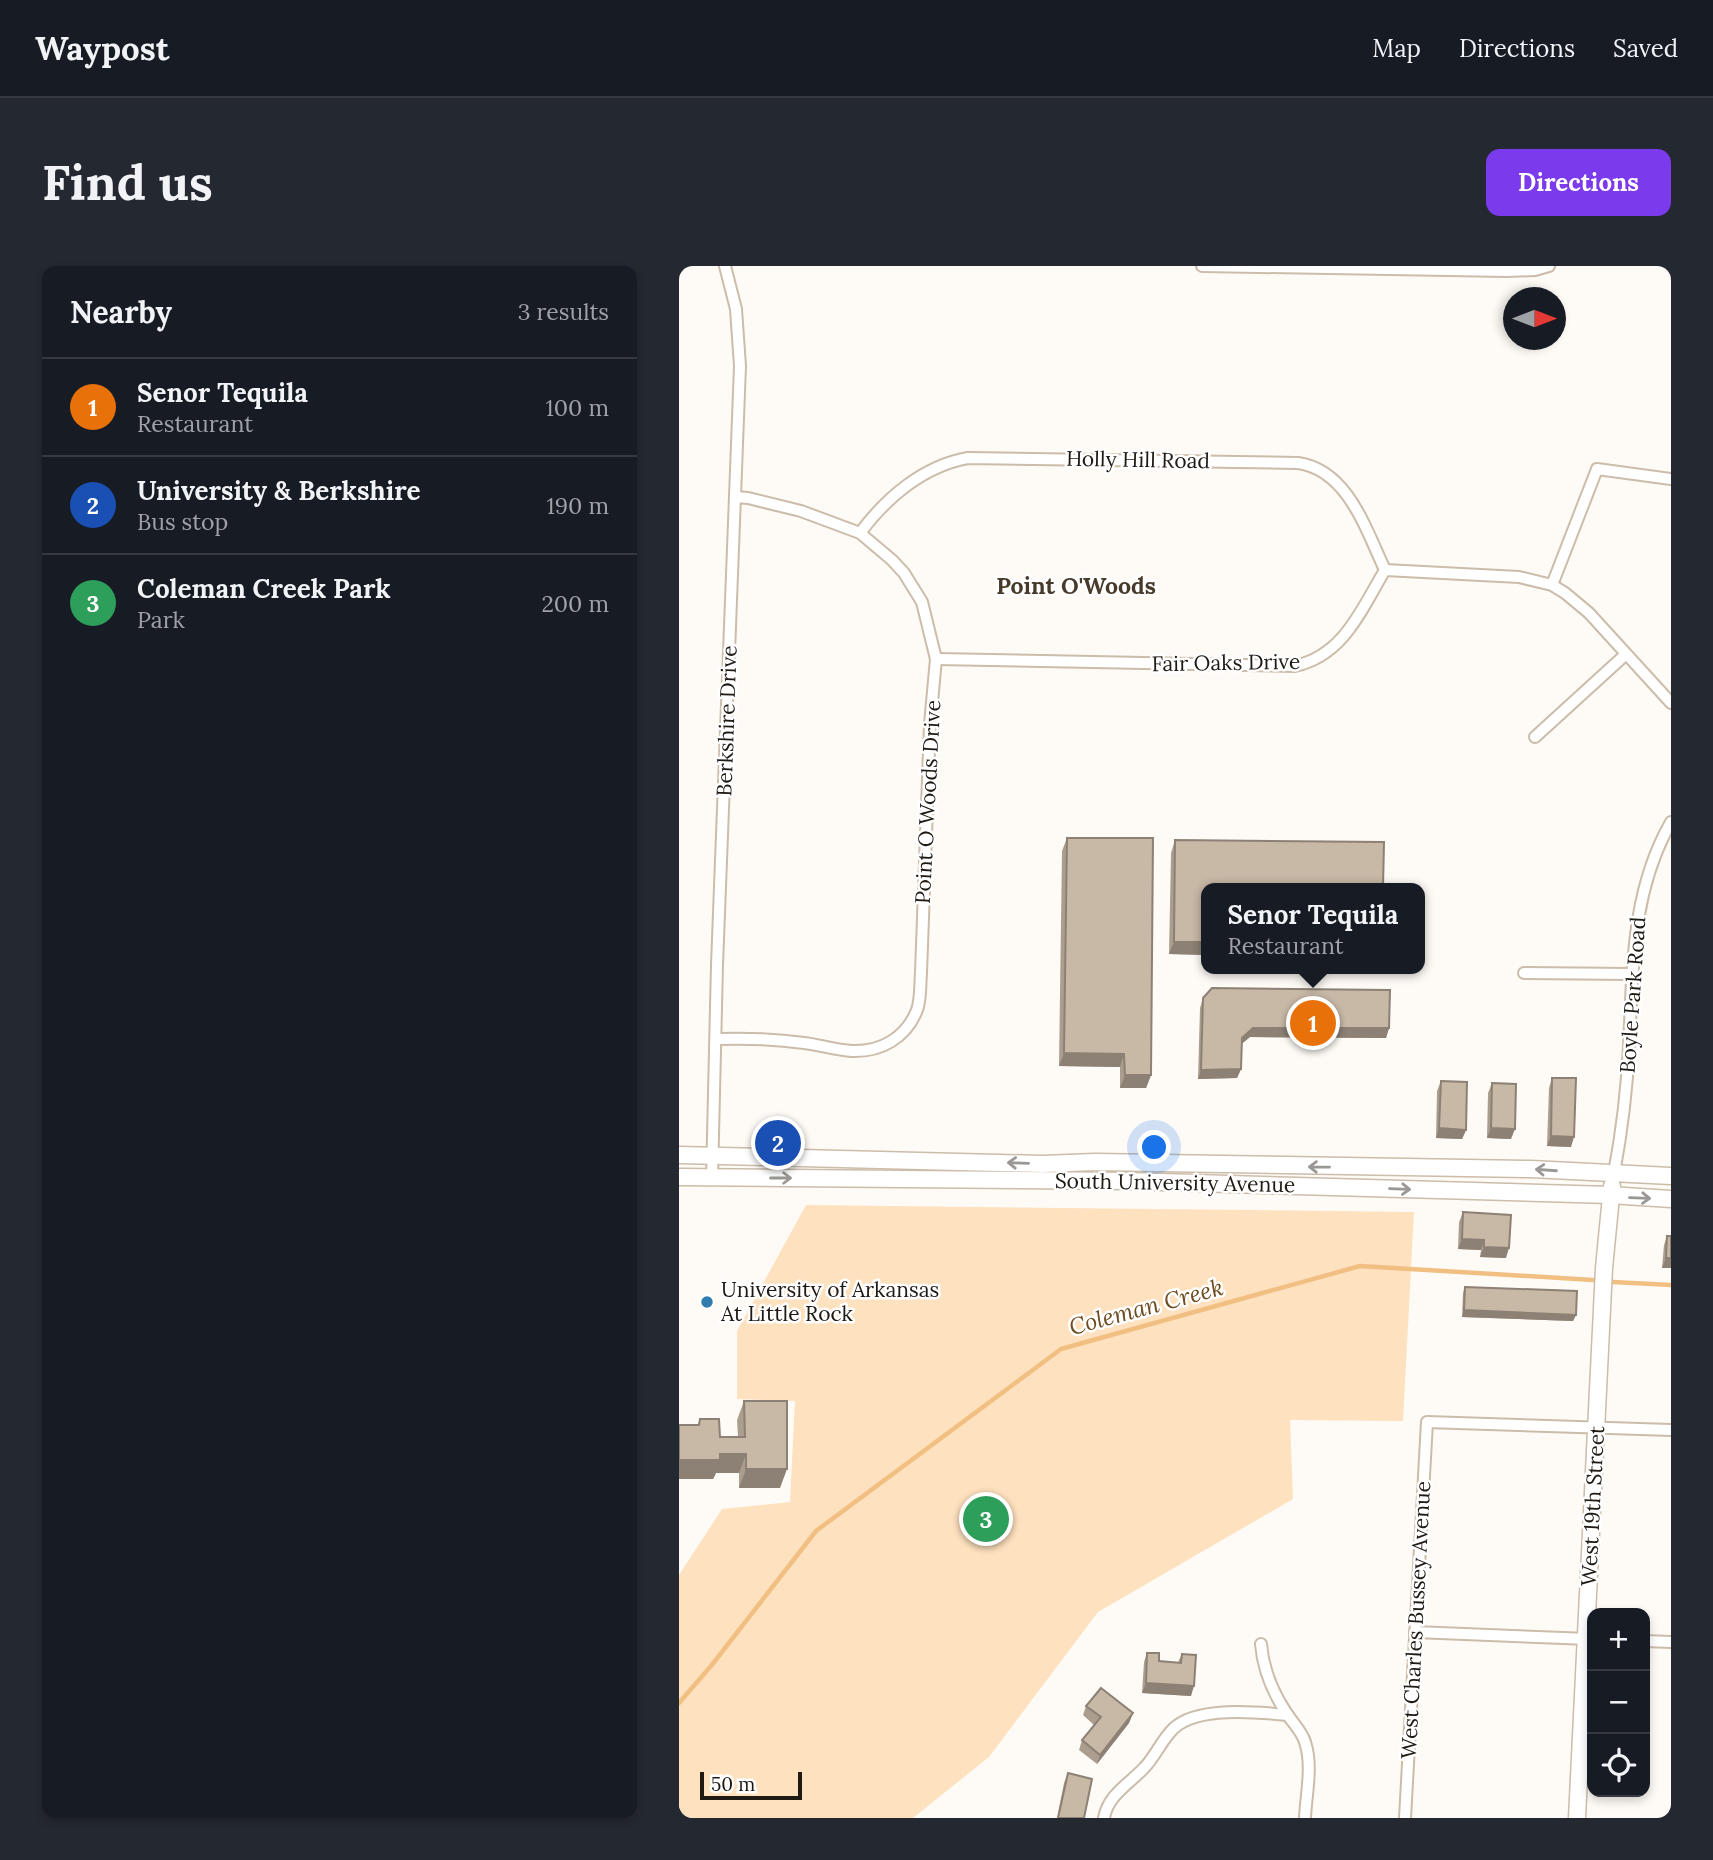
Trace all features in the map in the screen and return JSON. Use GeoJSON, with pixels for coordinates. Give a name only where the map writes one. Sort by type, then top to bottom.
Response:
{"type":"FeatureCollection","features":[{"type":"Feature","properties":{"kind":"main road","name":"South University Avenue"},"geometry":{"type":"LineString","coordinates":[[679,1155],[1043,1164],[1094,1162],[1531,1169],[1671,1176]]}},
{"type":"Feature","properties":{"kind":"main road","name":"West 19th Street"},"geometry":{"type":"LineString","coordinates":[[1590,1608],[1604,1268],[1614,1173]]}},
{"type":"Feature","properties":{"kind":"main road","name":"South University Avenue"},"geometry":{"type":"LineString","coordinates":[[679,1177],[1127,1181],[1671,1199]]}},
{"type":"Feature","properties":{"kind":"main road","name":"West 19th Street"},"geometry":{"type":"LineString","coordinates":[[1577,1818],[1587,1669]]}},
{"type":"Feature","properties":{"kind":"street","name":"Berkshire Drive"},"geometry":{"type":"LineString","coordinates":[[712,1178],[717,965],[740,344],[736,309],[725,266]]}},
{"type":"Feature","properties":{"kind":"street"},"geometry":{"type":"LineString","coordinates":[[1202,266],[1507,271],[1535,270],[1549,266]]}},
{"type":"Feature","properties":{"kind":"street","name":"Holly Hill Road"},"geometry":{"type":"LineString","coordinates":[[860,533],[874,514],[917,478],[938,466],[968,458],[1298,463],[1319,469],[1338,483],[1385,570]]}},
{"type":"Feature","properties":{"kind":"street"},"geometry":{"type":"LineString","coordinates":[[1552,585],[1597,469],[1671,478]]}},
{"type":"Feature","properties":{"kind":"street","name":"Point O Woods Drive"},"geometry":{"type":"LineString","coordinates":[[717,1039],[802,1042],[851,1051],[869,1050],[896,1039],[916,1013],[920,985],[930,724],[936,659],[928,619],[914,586],[892,560],[860,533],[801,511],[735,497]]}},
{"type":"Feature","properties":{"kind":"street"},"geometry":{"type":"LineString","coordinates":[[1385,570],[1519,577],[1552,585],[1589,613],[1671,702]]}},
{"type":"Feature","properties":{"kind":"street","name":"Fair Oaks Drive"},"geometry":{"type":"LineString","coordinates":[[936,659],[1295,666],[1319,659],[1338,645],[1385,570]]}},
{"type":"Feature","properties":{"kind":"street"},"geometry":{"type":"LineString","coordinates":[[1535,737],[1625,655]]}},
{"type":"Feature","properties":{"kind":"street","name":"Boyle Park Road"},"geometry":{"type":"LineString","coordinates":[[1614,1173],[1625,1103],[1635,930],[1643,886],[1655,851],[1671,822]]}},
{"type":"Feature","properties":{"kind":"street"},"geometry":{"type":"LineString","coordinates":[[1524,973],[1632,974]]}},
{"type":"Feature","properties":{"kind":"street","name":"West Charles Bussey Avenue"},"geometry":{"type":"LineString","coordinates":[[1405,1818],[1427,1422],[1597,1426]]}},
{"type":"Feature","properties":{"kind":"street"},"geometry":{"type":"LineString","coordinates":[[1597,1426],[1671,1430]]}},
{"type":"Feature","properties":{"kind":"street"},"geometry":{"type":"LineString","coordinates":[[1415,1632],[1587,1639]]}},
{"type":"Feature","properties":{"kind":"street"},"geometry":{"type":"LineString","coordinates":[[1650,1641],[1671,1642]]}},
{"type":"Feature","properties":{"kind":"street"},"geometry":{"type":"LineString","coordinates":[[1261,1644],[1262,1659],[1269,1680],[1306,1745],[1308,1783],[1304,1818]]}},
{"type":"Feature","properties":{"kind":"street"},"geometry":{"type":"LineString","coordinates":[[1104,1818],[1114,1796],[1146,1766],[1166,1737],[1182,1722],[1235,1712],[1288,1715]]}},
{"type":"Feature","properties":{"kind":"shaded area"},"geometry":{"type":"Polygon","coordinates":[[[806,1205],[1414,1212],[1403,1421],[1290,1420],[1293,1499],[1098,1612],[989,1757],[913,1818],[679,1818],[679,1575],[722,1509],[790,1502],[795,1401],[737,1399],[737,1331],[806,1205]]]}},
{"type":"Feature","properties":{"kind":"building"},"geometry":{"type":"Polygon","coordinates":[[[1067,838],[1153,838],[1151,1075],[1125,1075],[1124,1054],[1064,1053],[1067,838]]]}},
{"type":"Feature","properties":{"kind":"building"},"geometry":{"type":"Polygon","coordinates":[[[1175,840],[1384,842],[1383,883],[1201,883],[1201,942],[1174,942],[1175,840]]]}},
{"type":"Feature","properties":{"kind":"building"},"geometry":{"type":"Polygon","coordinates":[[[1212,988],[1390,990],[1389,1028],[1253,1028],[1242,1038],[1241,1069],[1201,1070],[1203,998],[1212,988]]]}},
{"type":"Feature","properties":{"kind":"building"},"geometry":{"type":"Polygon","coordinates":[[[1552,1078],[1576,1078],[1574,1137],[1551,1136],[1552,1078]]]}},
{"type":"Feature","properties":{"kind":"building"},"geometry":{"type":"Polygon","coordinates":[[[1441,1081],[1467,1082],[1466,1130],[1439,1128],[1441,1081]]]}},
{"type":"Feature","properties":{"kind":"building"},"geometry":{"type":"Polygon","coordinates":[[[1492,1083],[1516,1084],[1515,1129],[1491,1128],[1492,1083]]]}},
{"type":"Feature","properties":{"kind":"building"},"geometry":{"type":"Polygon","coordinates":[[[1463,1212],[1511,1215],[1509,1248],[1484,1247],[1484,1240],[1462,1239],[1463,1212]]]}},
{"type":"Feature","properties":{"kind":"building"},"geometry":{"type":"Polygon","coordinates":[[[1667,1236],[1671,1236],[1671,1258],[1666,1258],[1667,1236]]]}},
{"type":"Feature","properties":{"kind":"building"},"geometry":{"type":"Polygon","coordinates":[[[1465,1287],[1577,1291],[1576,1315],[1464,1310],[1465,1287]]]}},
{"type":"Feature","properties":{"kind":"building"},"geometry":{"type":"Polygon","coordinates":[[[744,1401],[787,1401],[787,1469],[746,1469],[746,1454],[720,1454],[720,1460],[679,1460],[679,1425],[699,1425],[700,1419],[719,1419],[720,1437],[745,1437],[744,1401]]]}},
{"type":"Feature","properties":{"kind":"building"},"geometry":{"type":"Polygon","coordinates":[[[1147,1653],[1159,1653],[1159,1661],[1181,1663],[1182,1654],[1196,1655],[1194,1686],[1146,1683],[1147,1653]]]}},
{"type":"Feature","properties":{"kind":"building"},"geometry":{"type":"Polygon","coordinates":[[[1101,1688],[1133,1713],[1100,1755],[1082,1740],[1101,1717],[1086,1706],[1101,1688]]]}},
{"type":"Feature","properties":{"kind":"building"},"geometry":{"type":"Polygon","coordinates":[[[1068,1773],[1092,1779],[1084,1818],[1058,1818],[1068,1773]]]}},
{"type":"Feature","properties":{"kind":"waterway","name":"Coleman Creek"},"geometry":{"type":"LineString","coordinates":[[679,1703],[816,1531],[1061,1349],[1360,1266],[1593,1280]]}},
{"type":"Feature","properties":{"kind":"waterway","name":"Coleman Creek"},"geometry":{"type":"LineString","coordinates":[[1613,1282],[1671,1285]]}},
{"type":"Feature","properties":{"kind":"place","name":"Senor Tequila"},"geometry":{"type":"Point","coordinates":[1313,1023]}},
{"type":"Feature","properties":{"kind":"place","name":"University & Berkshire"},"geometry":{"type":"Point","coordinates":[778,1143]}},
{"type":"Feature","properties":{"kind":"place","name":"University of Arkansas At Little Rock"},"geometry":{"type":"Point","coordinates":[707,1302]}},
{"type":"Feature","properties":{"kind":"place","name":"Coleman Creek Park"},"geometry":{"type":"Point","coordinates":[986,1519]}},
{"type":"Feature","properties":{"kind":"district","name":"Point O'Woods"},"geometry":{"type":"Point","coordinates":[1076,586]}}]}
